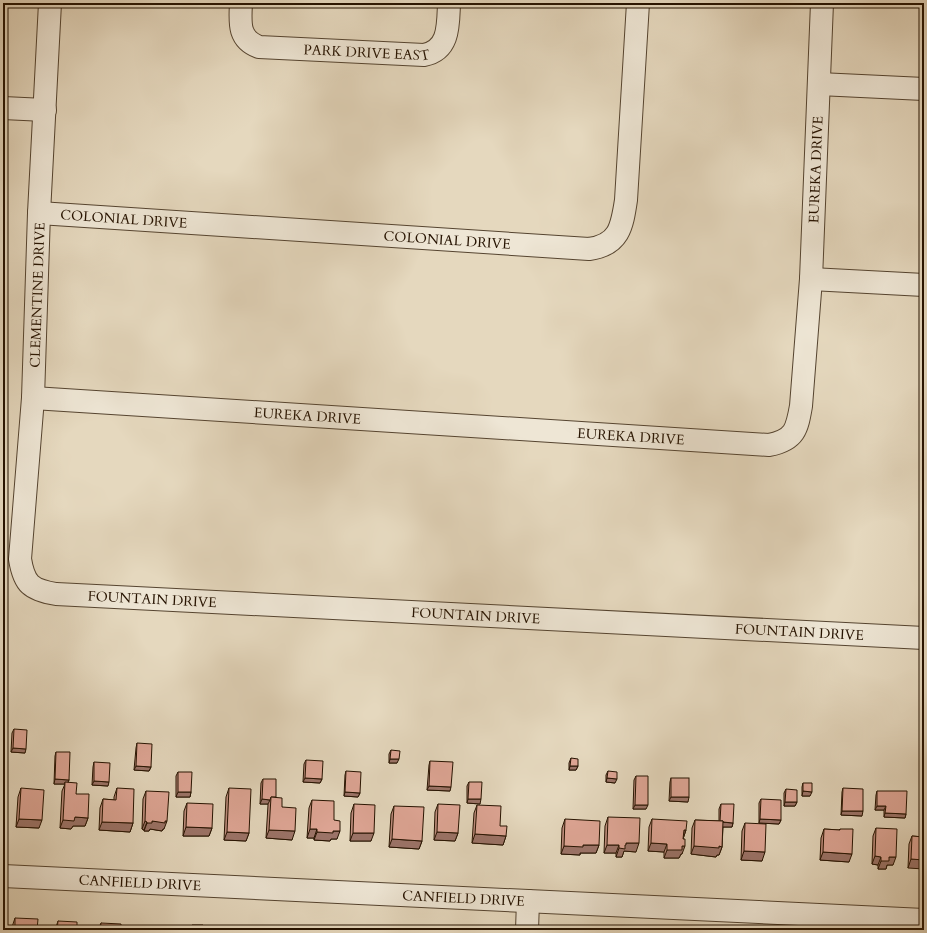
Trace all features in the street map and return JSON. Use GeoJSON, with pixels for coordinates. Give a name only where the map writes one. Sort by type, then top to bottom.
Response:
{"type":"FeatureCollection","features":[{"type":"Feature","properties":{"kind":"street","name":"CLEMENTINE DRIVE"},"geometry":{"type":"LineString","coordinates":[[29,585],[22,572],[20,559],[33,398],[39,212],[50,3]]}},
{"type":"Feature","properties":{"kind":"street","name":"PARK DRIVE EAST"},"geometry":{"type":"LineString","coordinates":[[241,3],[240,20],[243,33],[246,40],[259,47],[424,55],[432,54],[444,42],[448,26],[450,3]]}},
{"type":"Feature","properties":{"kind":"street","name":"COLONIAL DRIVE"},"geometry":{"type":"LineString","coordinates":[[39,212],[581,249],[600,248],[612,240],[621,227],[624,217],[638,3]]}},
{"type":"Feature","properties":{"kind":"street","name":"EUREKA DRIVE"},"geometry":{"type":"LineString","coordinates":[[33,398],[769,445],[786,440],[793,435],[799,417],[811,279],[822,3]]}},
{"type":"Feature","properties":{"kind":"street"},"geometry":{"type":"LineString","coordinates":[[819,84],[924,89]]}},
{"type":"Feature","properties":{"kind":"street"},"geometry":{"type":"LineString","coordinates":[[3,108],[45,110]]}},
{"type":"Feature","properties":{"kind":"street"},"geometry":{"type":"LineString","coordinates":[[811,279],[924,285]]}},
{"type":"Feature","properties":{"kind":"street","name":"FOUNTAIN DRIVE"},"geometry":{"type":"LineString","coordinates":[[29,585],[37,590],[56,594],[924,638]]}},
{"type":"Feature","properties":{"kind":"street","name":"CANFIELD DRIVE"},"geometry":{"type":"LineString","coordinates":[[3,876],[924,920]]}},
{"type":"Feature","properties":{"kind":"street"},"geometry":{"type":"LineString","coordinates":[[527,930],[528,901]]}},
{"type":"Feature","properties":{"kind":"building"},"geometry":{"type":"Polygon","coordinates":[[[14,729],[27,730],[26,749],[13,748],[14,729]]]}},
{"type":"Feature","properties":{"kind":"building"},"geometry":{"type":"Polygon","coordinates":[[[137,743],[152,744],[151,767],[136,766],[137,743]]]}},
{"type":"Feature","properties":{"kind":"building"},"geometry":{"type":"Polygon","coordinates":[[[391,750],[400,751],[399,759],[390,759],[391,750]]]}},
{"type":"Feature","properties":{"kind":"building"},"geometry":{"type":"Polygon","coordinates":[[[56,752],[70,752],[69,780],[55,779],[56,752]]]}},
{"type":"Feature","properties":{"kind":"building"},"geometry":{"type":"Polygon","coordinates":[[[571,758],[578,759],[578,766],[570,766],[571,758]]]}},
{"type":"Feature","properties":{"kind":"building"},"geometry":{"type":"Polygon","coordinates":[[[306,760],[323,761],[322,779],[305,778],[306,760]]]}},
{"type":"Feature","properties":{"kind":"building"},"geometry":{"type":"Polygon","coordinates":[[[430,761],[453,762],[451,787],[429,786],[430,761]]]}},
{"type":"Feature","properties":{"kind":"building"},"geometry":{"type":"Polygon","coordinates":[[[94,762],[110,763],[109,782],[94,781],[94,762]]]}},
{"type":"Feature","properties":{"kind":"building"},"geometry":{"type":"Polygon","coordinates":[[[346,771],[361,772],[360,793],[345,792],[346,771]]]}},
{"type":"Feature","properties":{"kind":"building"},"geometry":{"type":"Polygon","coordinates":[[[608,771],[617,772],[617,779],[607,778],[608,771]]]}},
{"type":"Feature","properties":{"kind":"building"},"geometry":{"type":"Polygon","coordinates":[[[178,772],[192,772],[191,792],[178,792],[178,772]]]}},
{"type":"Feature","properties":{"kind":"building"},"geometry":{"type":"Polygon","coordinates":[[[636,776],[648,776],[648,805],[635,805],[636,776]]]}},
{"type":"Feature","properties":{"kind":"building"},"geometry":{"type":"Polygon","coordinates":[[[671,778],[689,778],[689,797],[671,797],[671,778]]]}},
{"type":"Feature","properties":{"kind":"building"},"geometry":{"type":"Polygon","coordinates":[[[263,779],[276,779],[276,797],[271,797],[270,800],[262,799],[263,779]]]}},
{"type":"Feature","properties":{"kind":"building"},"geometry":{"type":"Polygon","coordinates":[[[65,782],[77,783],[76,794],[89,794],[88,818],[75,817],[74,821],[63,820],[65,782]]]}},
{"type":"Feature","properties":{"kind":"building"},"geometry":{"type":"Polygon","coordinates":[[[469,782],[482,782],[481,799],[468,799],[469,782]]]}},
{"type":"Feature","properties":{"kind":"building"},"geometry":{"type":"Polygon","coordinates":[[[803,783],[812,783],[812,792],[803,791],[803,783]]]}},
{"type":"Feature","properties":{"kind":"building"},"geometry":{"type":"Polygon","coordinates":[[[21,788],[44,790],[42,820],[19,819],[21,788]]]}},
{"type":"Feature","properties":{"kind":"building"},"geometry":{"type":"Polygon","coordinates":[[[117,788],[134,789],[133,823],[102,822],[103,799],[116,800],[117,788]]]}},
{"type":"Feature","properties":{"kind":"building"},"geometry":{"type":"Polygon","coordinates":[[[229,788],[251,789],[249,833],[227,832],[229,788]]]}},
{"type":"Feature","properties":{"kind":"building"},"geometry":{"type":"Polygon","coordinates":[[[843,788],[863,789],[863,811],[842,811],[843,788]]]}},
{"type":"Feature","properties":{"kind":"building"},"geometry":{"type":"Polygon","coordinates":[[[786,789],[797,790],[797,802],[785,802],[786,789]]]}},
{"type":"Feature","properties":{"kind":"building"},"geometry":{"type":"Polygon","coordinates":[[[146,791],[169,792],[167,821],[165,821],[165,823],[152,821],[152,823],[147,823],[145,821],[146,791]]]}},
{"type":"Feature","properties":{"kind":"building"},"geometry":{"type":"Polygon","coordinates":[[[877,791],[907,791],[906,814],[885,813],[886,806],[877,806],[877,791]]]}},
{"type":"Feature","properties":{"kind":"building"},"geometry":{"type":"Polygon","coordinates":[[[3,793],[6,793],[4,815],[3,815],[3,793]]]}},
{"type":"Feature","properties":{"kind":"building"},"geometry":{"type":"Polygon","coordinates":[[[271,797],[282,798],[282,807],[296,808],[295,831],[269,830],[271,797]]]}},
{"type":"Feature","properties":{"kind":"building"},"geometry":{"type":"Polygon","coordinates":[[[761,799],[781,800],[781,820],[760,819],[761,799]]]}},
{"type":"Feature","properties":{"kind":"building"},"geometry":{"type":"Polygon","coordinates":[[[312,800],[334,801],[334,820],[340,821],[340,831],[333,831],[333,833],[317,832],[317,829],[310,829],[312,800]]]}},
{"type":"Feature","properties":{"kind":"building"},"geometry":{"type":"Polygon","coordinates":[[[187,803],[213,804],[212,828],[186,827],[187,803]]]}},
{"type":"Feature","properties":{"kind":"building"},"geometry":{"type":"Polygon","coordinates":[[[354,804],[375,805],[374,833],[353,833],[354,804]]]}},
{"type":"Feature","properties":{"kind":"building"},"geometry":{"type":"Polygon","coordinates":[[[438,804],[460,805],[458,833],[437,832],[438,804]]]}},
{"type":"Feature","properties":{"kind":"building"},"geometry":{"type":"Polygon","coordinates":[[[721,804],[734,804],[733,823],[720,821],[721,804]]]}},
{"type":"Feature","properties":{"kind":"building"},"geometry":{"type":"Polygon","coordinates":[[[477,805],[501,806],[500,826],[507,826],[506,836],[475,834],[477,805]]]}},
{"type":"Feature","properties":{"kind":"building"},"geometry":{"type":"Polygon","coordinates":[[[394,806],[424,807],[422,841],[392,839],[394,806]]]}},
{"type":"Feature","properties":{"kind":"building"},"geometry":{"type":"Polygon","coordinates":[[[608,817],[640,818],[639,843],[626,843],[625,849],[619,848],[619,845],[607,845],[608,817]]]}},
{"type":"Feature","properties":{"kind":"building"},"geometry":{"type":"Polygon","coordinates":[[[565,819],[600,821],[599,845],[583,845],[583,847],[564,846],[565,819]]]}},
{"type":"Feature","properties":{"kind":"building"},"geometry":{"type":"Polygon","coordinates":[[[652,819],[687,821],[683,839],[685,839],[685,846],[682,846],[682,850],[667,850],[667,844],[651,843],[652,819]]]}},
{"type":"Feature","properties":{"kind":"building"},"geometry":{"type":"Polygon","coordinates":[[[695,820],[723,821],[722,847],[694,846],[695,820]]]}},
{"type":"Feature","properties":{"kind":"building"},"geometry":{"type":"Polygon","coordinates":[[[745,823],[766,824],[765,852],[744,851],[745,823]]]}},
{"type":"Feature","properties":{"kind":"building"},"geometry":{"type":"Polygon","coordinates":[[[876,828],[897,829],[896,857],[889,857],[889,861],[881,861],[881,857],[875,856],[876,828]]]}},
{"type":"Feature","properties":{"kind":"building"},"geometry":{"type":"Polygon","coordinates":[[[824,829],[853,829],[852,854],[823,852],[824,829]]]}},
{"type":"Feature","properties":{"kind":"building"},"geometry":{"type":"Polygon","coordinates":[[[912,836],[924,837],[924,860],[911,859],[912,836]]]}},
{"type":"Feature","properties":{"kind":"building"},"geometry":{"type":"Polygon","coordinates":[[[15,918],[38,919],[37,930],[15,930],[15,918]]]}},
{"type":"Feature","properties":{"kind":"building"},"geometry":{"type":"Polygon","coordinates":[[[58,921],[77,922],[77,930],[57,930],[58,921]]]}},
{"type":"Feature","properties":{"kind":"building"},"geometry":{"type":"Polygon","coordinates":[[[101,923],[121,924],[121,930],[100,930],[101,923]]]}},
{"type":"Feature","properties":{"kind":"building"},"geometry":{"type":"Polygon","coordinates":[[[192,925],[203,925],[203,930],[179,930],[179,928],[192,928],[192,925]]]}},
{"type":"Feature","properties":{"kind":"building"},"geometry":{"type":"Polygon","coordinates":[[[224,927],[245,928],[245,930],[224,930],[224,927]]]}},
{"type":"Feature","properties":{"kind":"building"},"geometry":{"type":"Polygon","coordinates":[[[140,929],[162,930],[140,930],[140,929]]]}}]}
